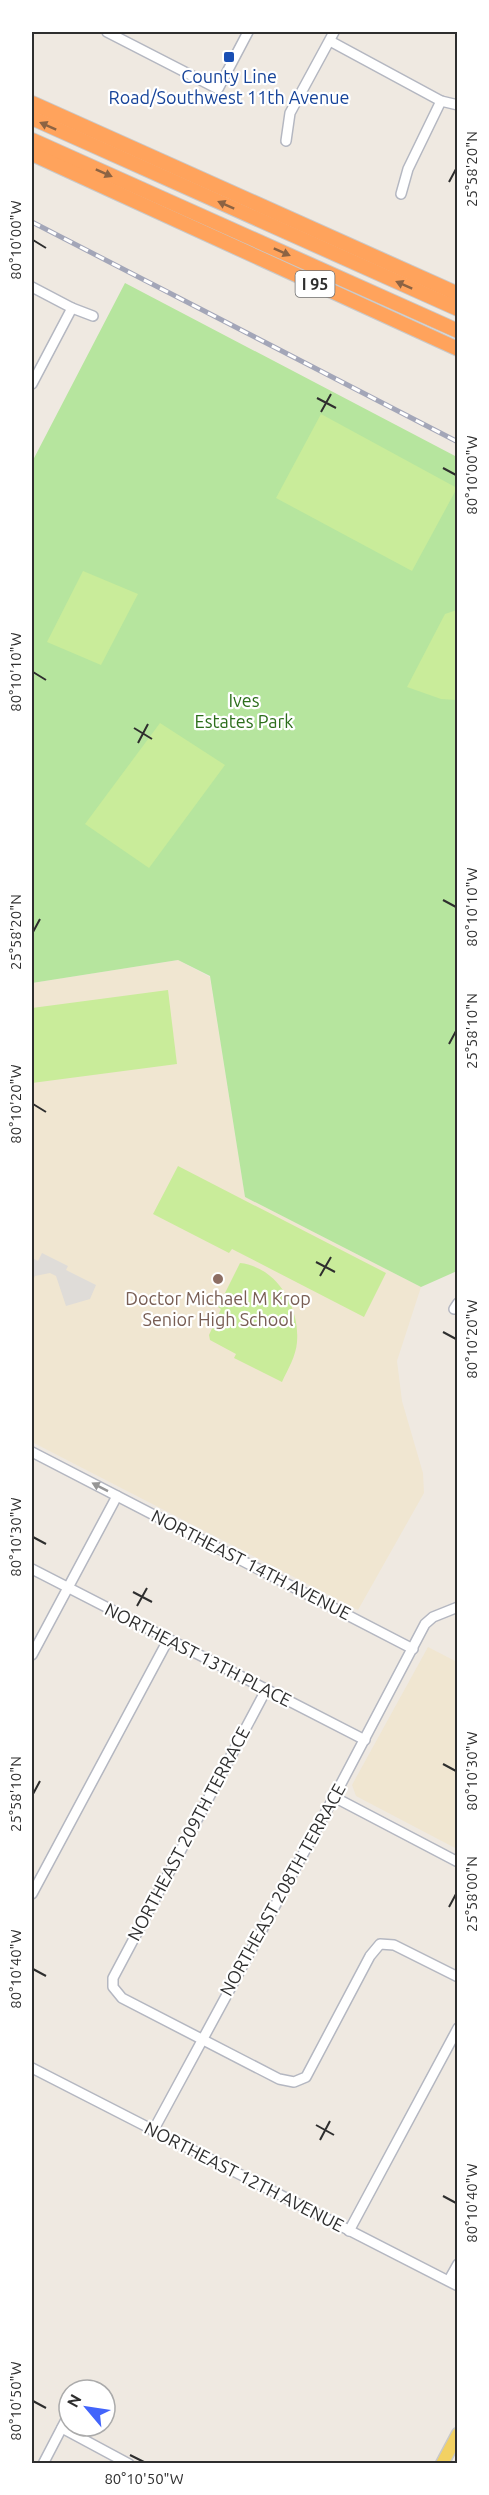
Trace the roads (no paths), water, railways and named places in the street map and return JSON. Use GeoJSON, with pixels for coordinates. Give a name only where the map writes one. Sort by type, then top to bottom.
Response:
{"type":"FeatureCollection","features":[{"type":"Feature","properties":{"kind":"highway"},"geometry":{"type":"LineString","coordinates":[[32,103],[458,294]]}},
{"type":"Feature","properties":{"kind":"highway"},"geometry":{"type":"LineString","coordinates":[[32,118],[458,309]]}},
{"type":"Feature","properties":{"kind":"highway"},"geometry":{"type":"LineString","coordinates":[[32,140],[458,331]]}},
{"type":"Feature","properties":{"kind":"highway","name":"I 95"},"geometry":{"type":"LineString","coordinates":[[32,154],[458,349]]}},
{"type":"Feature","properties":{"kind":"main road"},"geometry":{"type":"LineString","coordinates":[[442,2463],[458,2434]]}},
{"type":"Feature","properties":{"kind":"street"},"geometry":{"type":"LineString","coordinates":[[107,32],[218,89],[248,32]]}},
{"type":"Feature","properties":{"kind":"street"},"geometry":{"type":"LineString","coordinates":[[286,141],[290,113],[334,32]]}},
{"type":"Feature","properties":{"kind":"street"},"geometry":{"type":"LineString","coordinates":[[330,41],[441,101],[458,105]]}},
{"type":"Feature","properties":{"kind":"street"},"geometry":{"type":"LineString","coordinates":[[400,194],[408,169],[441,101]]}},
{"type":"Feature","properties":{"kind":"street"},"geometry":{"type":"LineString","coordinates":[[32,287],[93,316]]}},
{"type":"Feature","properties":{"kind":"street"},"geometry":{"type":"LineString","coordinates":[[32,384],[72,308]]}},
{"type":"Feature","properties":{"kind":"street","name":"NORTHEAST 14TH AVENUE"},"geometry":{"type":"LineString","coordinates":[[32,1452],[413,1649]]}},
{"type":"Feature","properties":{"kind":"street"},"geometry":{"type":"LineString","coordinates":[[32,1655],[117,1496]]}},
{"type":"Feature","properties":{"kind":"street","name":"NORTHEAST 13TH PLACE"},"geometry":{"type":"LineString","coordinates":[[32,1569],[364,1740]]}},
{"type":"Feature","properties":{"kind":"street"},"geometry":{"type":"LineString","coordinates":[[413,1649],[425,1624],[434,1617],[458,1607]]}},
{"type":"Feature","properties":{"kind":"street"},"geometry":{"type":"LineString","coordinates":[[32,1894],[168,1640]]}},
{"type":"Feature","properties":{"kind":"street","name":"NORTHEAST 208TH TERRACE"},"geometry":{"type":"LineString","coordinates":[[153,2131],[413,1649]]}},
{"type":"Feature","properties":{"kind":"street","name":"NORTHEAST 209TH TERRACE"},"geometry":{"type":"LineString","coordinates":[[202,2038],[122,1998],[113,1987],[113,1978],[266,1690]]}},
{"type":"Feature","properties":{"kind":"street"},"geometry":{"type":"LineString","coordinates":[[334,1797],[458,1862]]}},
{"type":"Feature","properties":{"kind":"street"},"geometry":{"type":"LineString","coordinates":[[202,2038],[279,2079],[294,2082],[306,2077],[370,1956],[380,1944],[394,1945],[458,1977]]}},
{"type":"Feature","properties":{"kind":"street"},"geometry":{"type":"LineString","coordinates":[[349,2230],[458,2028]]}},
{"type":"Feature","properties":{"kind":"street","name":"NORTHEAST 12TH AVENUE"},"geometry":{"type":"LineString","coordinates":[[32,2068],[458,2286]]}},
{"type":"Feature","properties":{"kind":"street"},"geometry":{"type":"LineString","coordinates":[[448,2280],[458,2264]]}},
{"type":"Feature","properties":{"kind":"street"},"geometry":{"type":"LineString","coordinates":[[43,2463],[57,2437]]}},
{"type":"Feature","properties":{"kind":"street"},"geometry":{"type":"LineString","coordinates":[[81,2438],[129,2463]]}},
{"type":"Feature","properties":{"kind":"railway"},"geometry":{"type":"LineString","coordinates":[[32,222],[458,442]]}},
{"type":"Feature","properties":{"kind":"place","name":"County Line Road/Southwest 11th Avenue"},"geometry":{"type":"Point","coordinates":[229,57]}},
{"type":"Feature","properties":{"kind":"place","name":"Doctor Michael M Krop Senior High School"},"geometry":{"type":"Point","coordinates":[218,1279]}},
{"type":"Feature","properties":{"kind":"park label","name":"Ives Estates Park"},"geometry":{"type":"Point","coordinates":[244,711]}}]}
